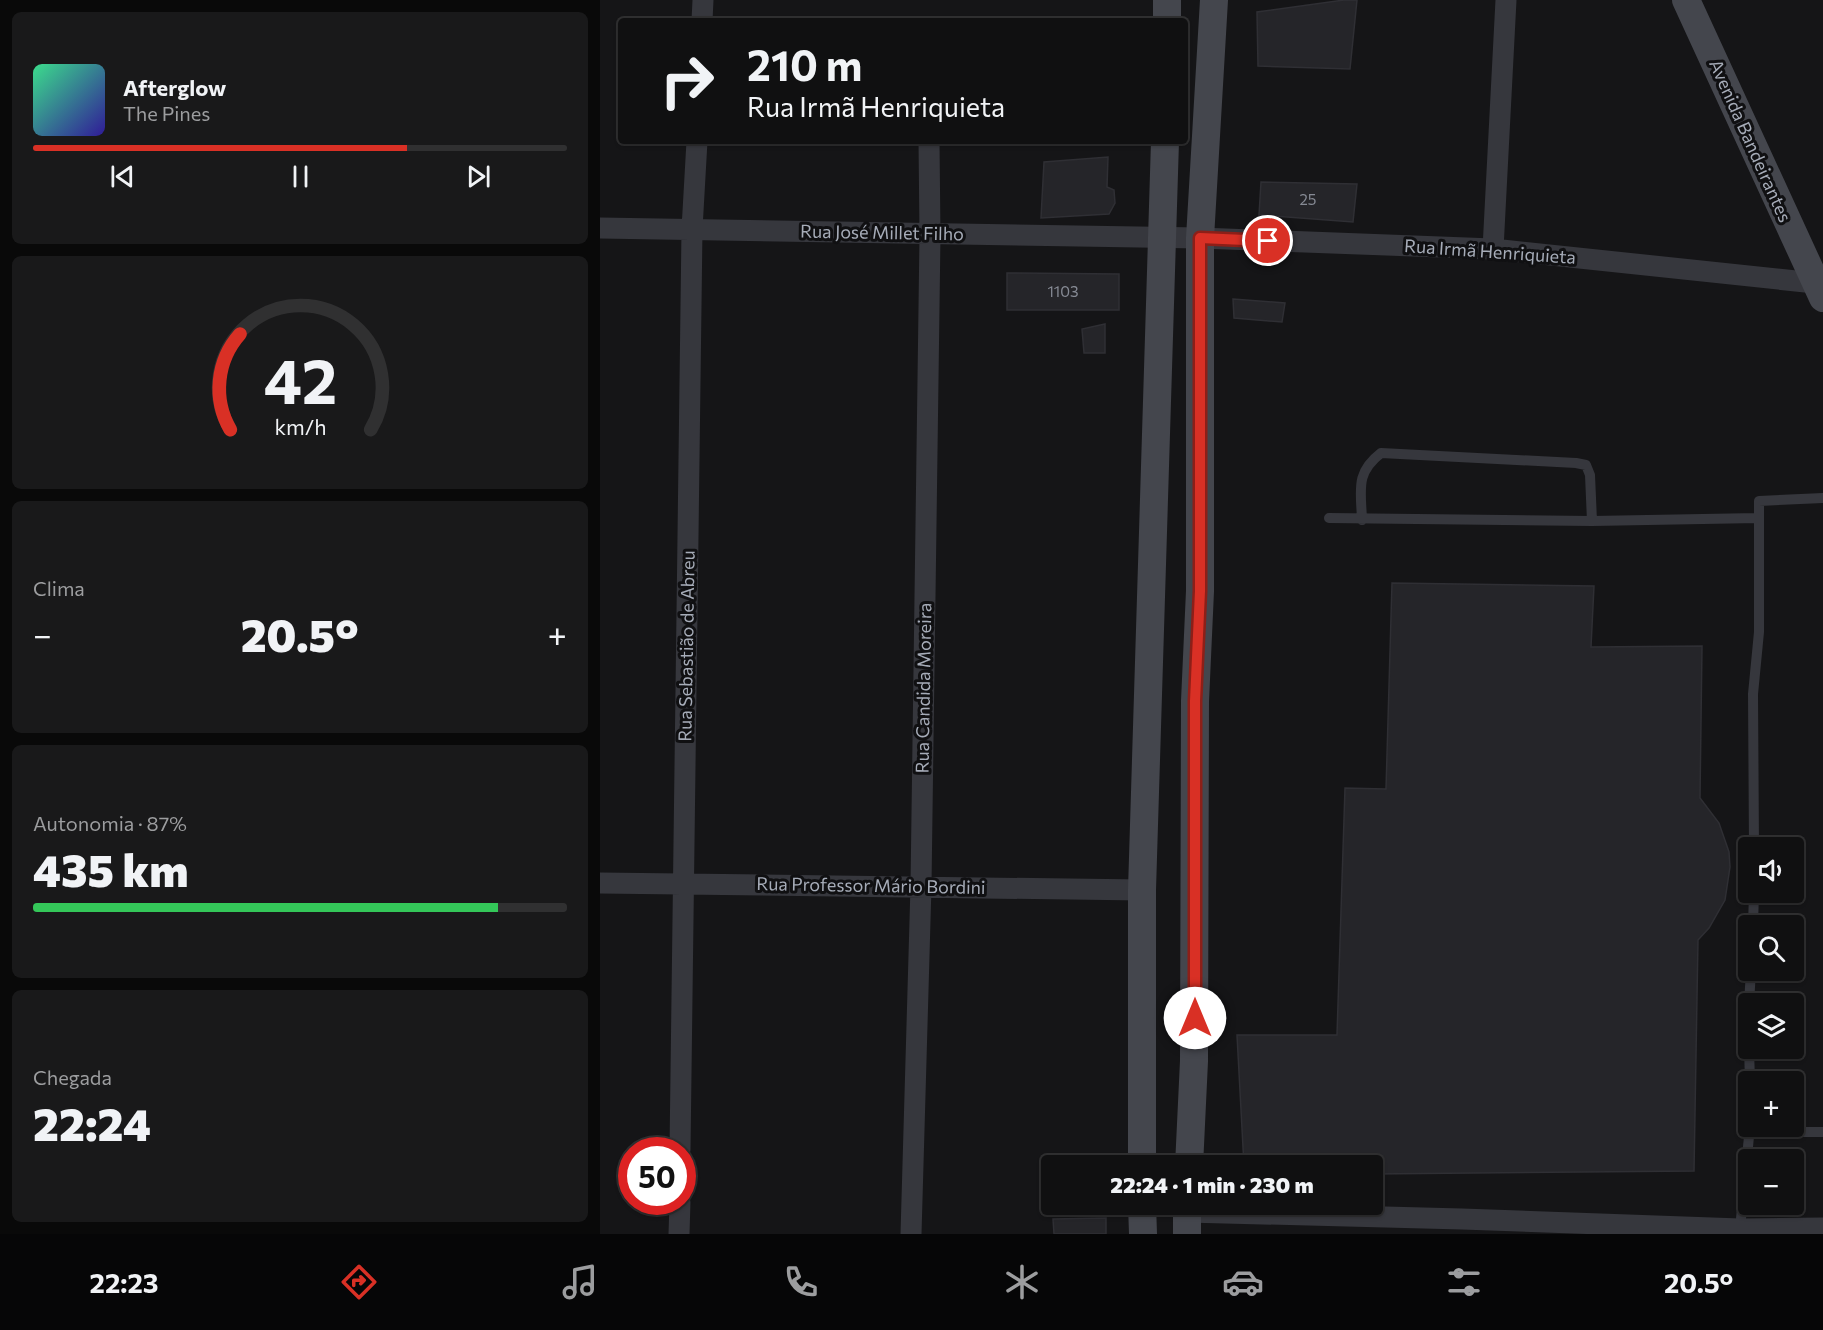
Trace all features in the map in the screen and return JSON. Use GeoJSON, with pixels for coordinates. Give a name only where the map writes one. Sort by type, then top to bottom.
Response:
{"type":"FeatureCollection","features":[{"type":"Feature","properties":{"kind":"main road"},"geometry":{"type":"LineString","coordinates":[[1167,0],[1167,18]]}},
{"type":"Feature","properties":{"kind":"main road"},"geometry":{"type":"LineString","coordinates":[[1190,1155],[1194,1061],[1195,701],[1200,591],[1200,238],[1214,0]]}},
{"type":"Feature","properties":{"kind":"main road","name":"Avenida Bandeirantes"},"geometry":{"type":"LineString","coordinates":[[1686,0],[1819,290]]}},
{"type":"Feature","properties":{"kind":"main road"},"geometry":{"type":"LineString","coordinates":[[1142,1155],[1142,890],[1165,144]]}},
{"type":"Feature","properties":{"kind":"main road"},"geometry":{"type":"LineString","coordinates":[[1143,1215],[1143,1234]]}},
{"type":"Feature","properties":{"kind":"street"},"geometry":{"type":"LineString","coordinates":[[702,18],[703,0]]}},
{"type":"Feature","properties":{"kind":"street"},"geometry":{"type":"LineString","coordinates":[[1493,249],[1506,0]]}},
{"type":"Feature","properties":{"kind":"street","name":"Rua Sebastião de Abreu"},"geometry":{"type":"LineString","coordinates":[[680,1137],[692,229],[697,144]]}},
{"type":"Feature","properties":{"kind":"street","name":"Rua Candida Moreira"},"geometry":{"type":"LineString","coordinates":[[911,1234],[921,886],[930,235],[929,144]]}},
{"type":"Feature","properties":{"kind":"street","name":"Rua José Millet Filho"},"geometry":{"type":"LineString","coordinates":[[600,228],[1163,238]]}},
{"type":"Feature","properties":{"kind":"street","name":"Rua Irmã Henriquieta"},"geometry":{"type":"LineString","coordinates":[[1163,238],[1493,249],[1819,290]]}},
{"type":"Feature","properties":{"kind":"street","name":"Rua Professor Mário Bordini"},"geometry":{"type":"LineString","coordinates":[[600,883],[1142,890]]}},
{"type":"Feature","properties":{"kind":"street"},"geometry":{"type":"LineString","coordinates":[[679,1234],[680,1215]]}},
{"type":"Feature","properties":{"kind":"street"},"geometry":{"type":"LineString","coordinates":[[1187,1217],[1740,1232],[1823,1228]]}},
{"type":"Feature","properties":{"kind":"lane"},"geometry":{"type":"LineString","coordinates":[[1362,520],[1361,479],[1368,463],[1380,453],[1586,465],[1590,475],[1592,521]]}},
{"type":"Feature","properties":{"kind":"lane"},"geometry":{"type":"LineString","coordinates":[[1754,837],[1752,717],[1759,632],[1759,501],[1823,498]]}},
{"type":"Feature","properties":{"kind":"lane"},"geometry":{"type":"LineString","coordinates":[[1329,519],[1592,521],[1758,518]]}},
{"type":"Feature","properties":{"kind":"lane"},"geometry":{"type":"LineString","coordinates":[[1804,1131],[1823,1132]]}},
{"type":"Feature","properties":{"kind":"lane"},"geometry":{"type":"LineString","coordinates":[[1740,1232],[1749,1137]]}},
{"type":"Feature","properties":{"kind":"building"},"geometry":{"type":"Polygon","coordinates":[[[1357,0],[1350,69],[1258,66],[1257,12],[1357,0]]]}},
{"type":"Feature","properties":{"kind":"building"},"geometry":{"type":"Polygon","coordinates":[[[1108,157],[1107,187],[1114,190],[1115,203],[1109,214],[1041,218],[1044,162],[1108,157]]]}},
{"type":"Feature","properties":{"kind":"building"},"geometry":{"type":"Polygon","coordinates":[[[1261,182],[1357,184],[1353,222],[1259,215],[1261,182]]]}},
{"type":"Feature","properties":{"kind":"building"},"geometry":{"type":"Polygon","coordinates":[[[1007,273],[1119,274],[1119,310],[1007,310],[1007,273]]]}},
{"type":"Feature","properties":{"kind":"building"},"geometry":{"type":"Polygon","coordinates":[[[1233,299],[1285,303],[1282,322],[1234,318],[1233,299]]]}},
{"type":"Feature","properties":{"kind":"building"},"geometry":{"type":"Polygon","coordinates":[[[1105,324],[1105,353],[1084,353],[1082,329],[1105,324]]]}},
{"type":"Feature","properties":{"kind":"building"},"geometry":{"type":"Polygon","coordinates":[[[1392,583],[1594,586],[1591,647],[1702,646],[1700,798],[1719,823],[1729,852],[1730,867],[1725,900],[1709,928],[1698,940],[1694,1171],[1383,1174],[1383,1155],[1243,1155],[1237,1035],[1337,1035],[1345,788],[1386,789],[1392,583]]]}},
{"type":"Feature","properties":{"kind":"building"},"geometry":{"type":"Polygon","coordinates":[[[1106,1218],[1106,1234],[1054,1234],[1053,1219],[1106,1218]]]}},
{"type":"Feature","properties":{"kind":"route"},"geometry":{"type":"LineString","coordinates":[[1195,1018],[1195,701],[1200,591],[1200,238],[1268,241]]}}]}
